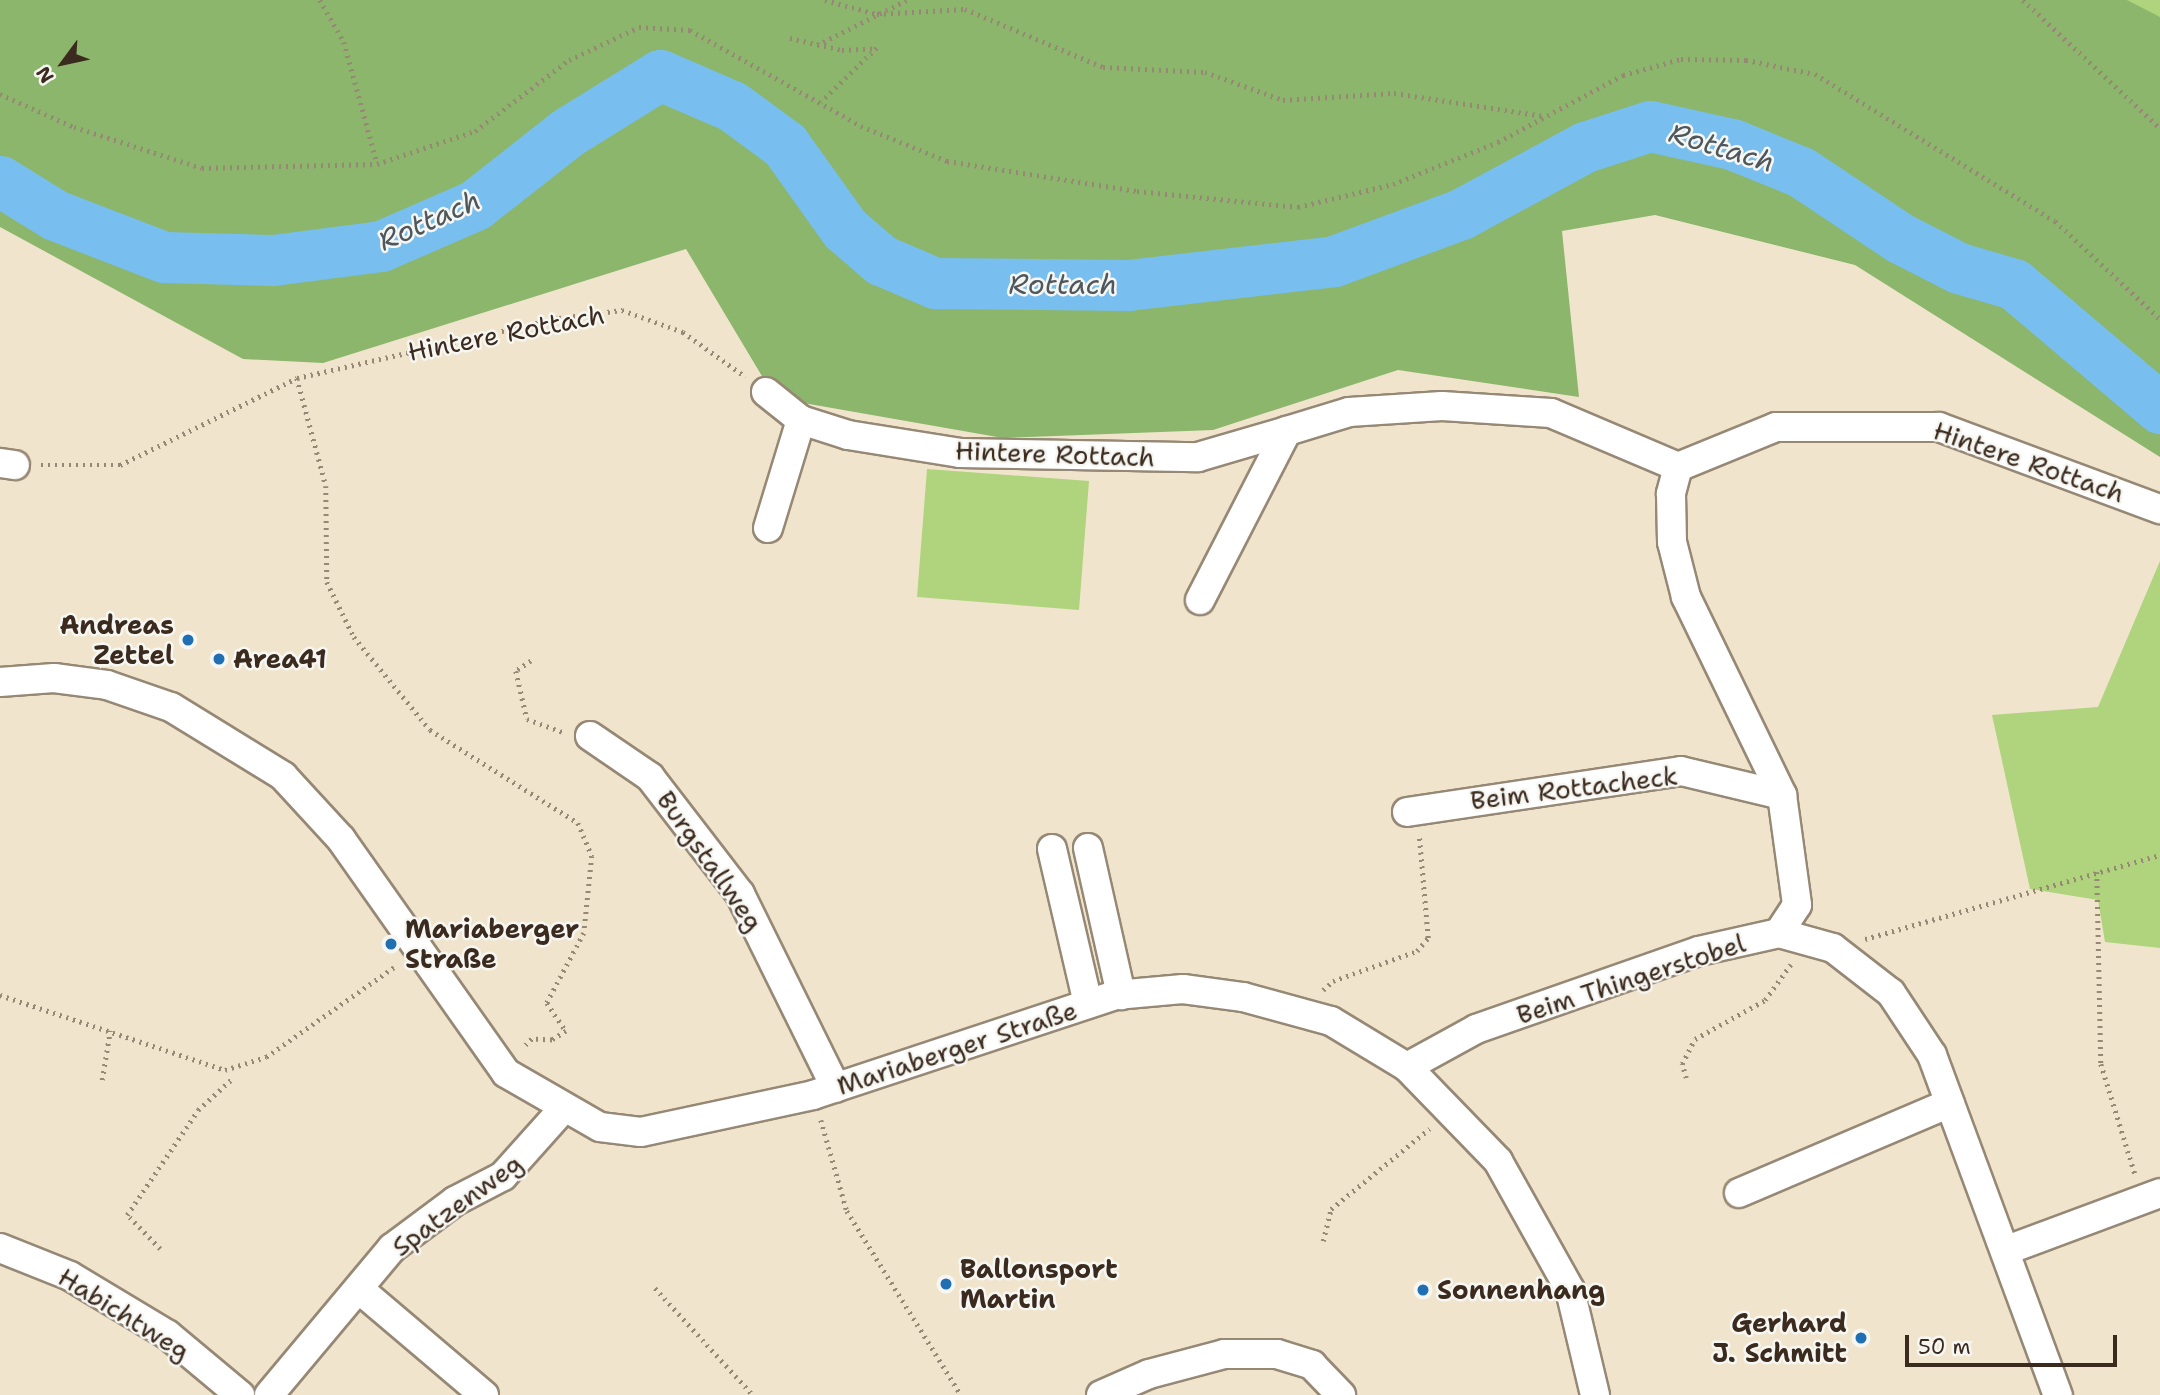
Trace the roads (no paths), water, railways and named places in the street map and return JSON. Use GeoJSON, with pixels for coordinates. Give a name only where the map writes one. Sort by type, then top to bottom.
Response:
{"type":"FeatureCollection","features":[{"type":"Feature","properties":{"kind":"street","name":"Hintere Rottach"},"geometry":{"type":"LineString","coordinates":[[766,392],[801,420],[848,435],[960,453],[1086,458],[1198,457],[1349,412],[1443,406],[1551,413],[1678,467],[1776,427],[1939,427],[2160,509]]}},
{"type":"Feature","properties":{"kind":"street"},"geometry":{"type":"LineString","coordinates":[[768,528],[801,420]]}},
{"type":"Feature","properties":{"kind":"street"},"geometry":{"type":"LineString","coordinates":[[1200,600],[1287,430]]}},
{"type":"Feature","properties":{"kind":"street"},"geometry":{"type":"LineString","coordinates":[[1678,467],[1671,494],[1672,542],[1686,597],[1782,795],[1797,905],[1791,935],[1833,948],[1891,993],[1932,1055],[2007,1251],[2058,1395]]}},
{"type":"Feature","properties":{"kind":"street","name":"Mariaberger Straße"},"geometry":{"type":"LineString","coordinates":[[0,682],[54,678],[107,685],[171,706],[237,743],[283,776],[341,839],[506,1073],[562,1110],[600,1127],[641,1132],[824,1091],[1121,995],[1183,989],[1303,1011],[1407,1067],[1453,1110],[1498,1161],[1570,1290],[1595,1395]]}},
{"type":"Feature","properties":{"kind":"street","name":"Burgstallweg"},"geometry":{"type":"LineString","coordinates":[[577,734],[650,777],[740,894],[824,1091]]}},
{"type":"Feature","properties":{"kind":"street","name":"Beim Rottacheck"},"geometry":{"type":"LineString","coordinates":[[1412,811],[1681,771],[1782,795]]}},
{"type":"Feature","properties":{"kind":"street"},"geometry":{"type":"LineString","coordinates":[[1088,848],[1121,995]]}},
{"type":"Feature","properties":{"kind":"street"},"geometry":{"type":"LineString","coordinates":[[1052,849],[1087,1004]]}},
{"type":"Feature","properties":{"kind":"street","name":"Beim Thingerstobel"},"geometry":{"type":"LineString","coordinates":[[1407,1067],[1476,1029],[1699,951],[1791,935]]}},
{"type":"Feature","properties":{"kind":"street"},"geometry":{"type":"LineString","coordinates":[[1739,1193],[1950,1103]]}},
{"type":"Feature","properties":{"kind":"street","name":"Spatzenweg"},"geometry":{"type":"LineString","coordinates":[[269,1395],[393,1248],[455,1200],[503,1176],[562,1110]]}},
{"type":"Feature","properties":{"kind":"street"},"geometry":{"type":"LineString","coordinates":[[2007,1251],[2151,1197]]}},
{"type":"Feature","properties":{"kind":"street","name":"Habichtweg"},"geometry":{"type":"LineString","coordinates":[[0,1248],[70,1276],[148,1322],[240,1395]]}},
{"type":"Feature","properties":{"kind":"street"},"geometry":{"type":"LineString","coordinates":[[359,1289],[484,1395]]}},
{"type":"Feature","properties":{"kind":"street"},"geometry":{"type":"LineString","coordinates":[[1101,1395],[1149,1374],[1224,1354],[1277,1354],[1312,1366],[1341,1395]]}},
{"type":"Feature","properties":{"kind":"waterway","name":"Rottach"},"geometry":{"type":"LineString","coordinates":[[0,181],[55,215],[164,257],[273,260],[381,246],[475,205],[568,132],[660,75],[732,106],[785,145],[845,229],[881,260],[935,283],[1128,285],[1334,261],[1461,214],[1585,147],[1650,126],[1732,144],[1801,172],[1900,238],[1959,268],[2014,284],[2160,408]]}},
{"type":"Feature","properties":{"kind":"place","name":"Andreas Zettel"},"geometry":{"type":"Point","coordinates":[188,640]}},
{"type":"Feature","properties":{"kind":"place","name":"Area41"},"geometry":{"type":"Point","coordinates":[219,659]}},
{"type":"Feature","properties":{"kind":"place","name":"Mariaberger Straße"},"geometry":{"type":"Point","coordinates":[391,944]}},
{"type":"Feature","properties":{"kind":"place","name":"Ballonsport Martin"},"geometry":{"type":"Point","coordinates":[946,1284]}},
{"type":"Feature","properties":{"kind":"place","name":"Sonnenhang"},"geometry":{"type":"Point","coordinates":[1423,1290]}},
{"type":"Feature","properties":{"kind":"place","name":"Gerhard J. Schmitt"},"geometry":{"type":"Point","coordinates":[1861,1338]}}]}
